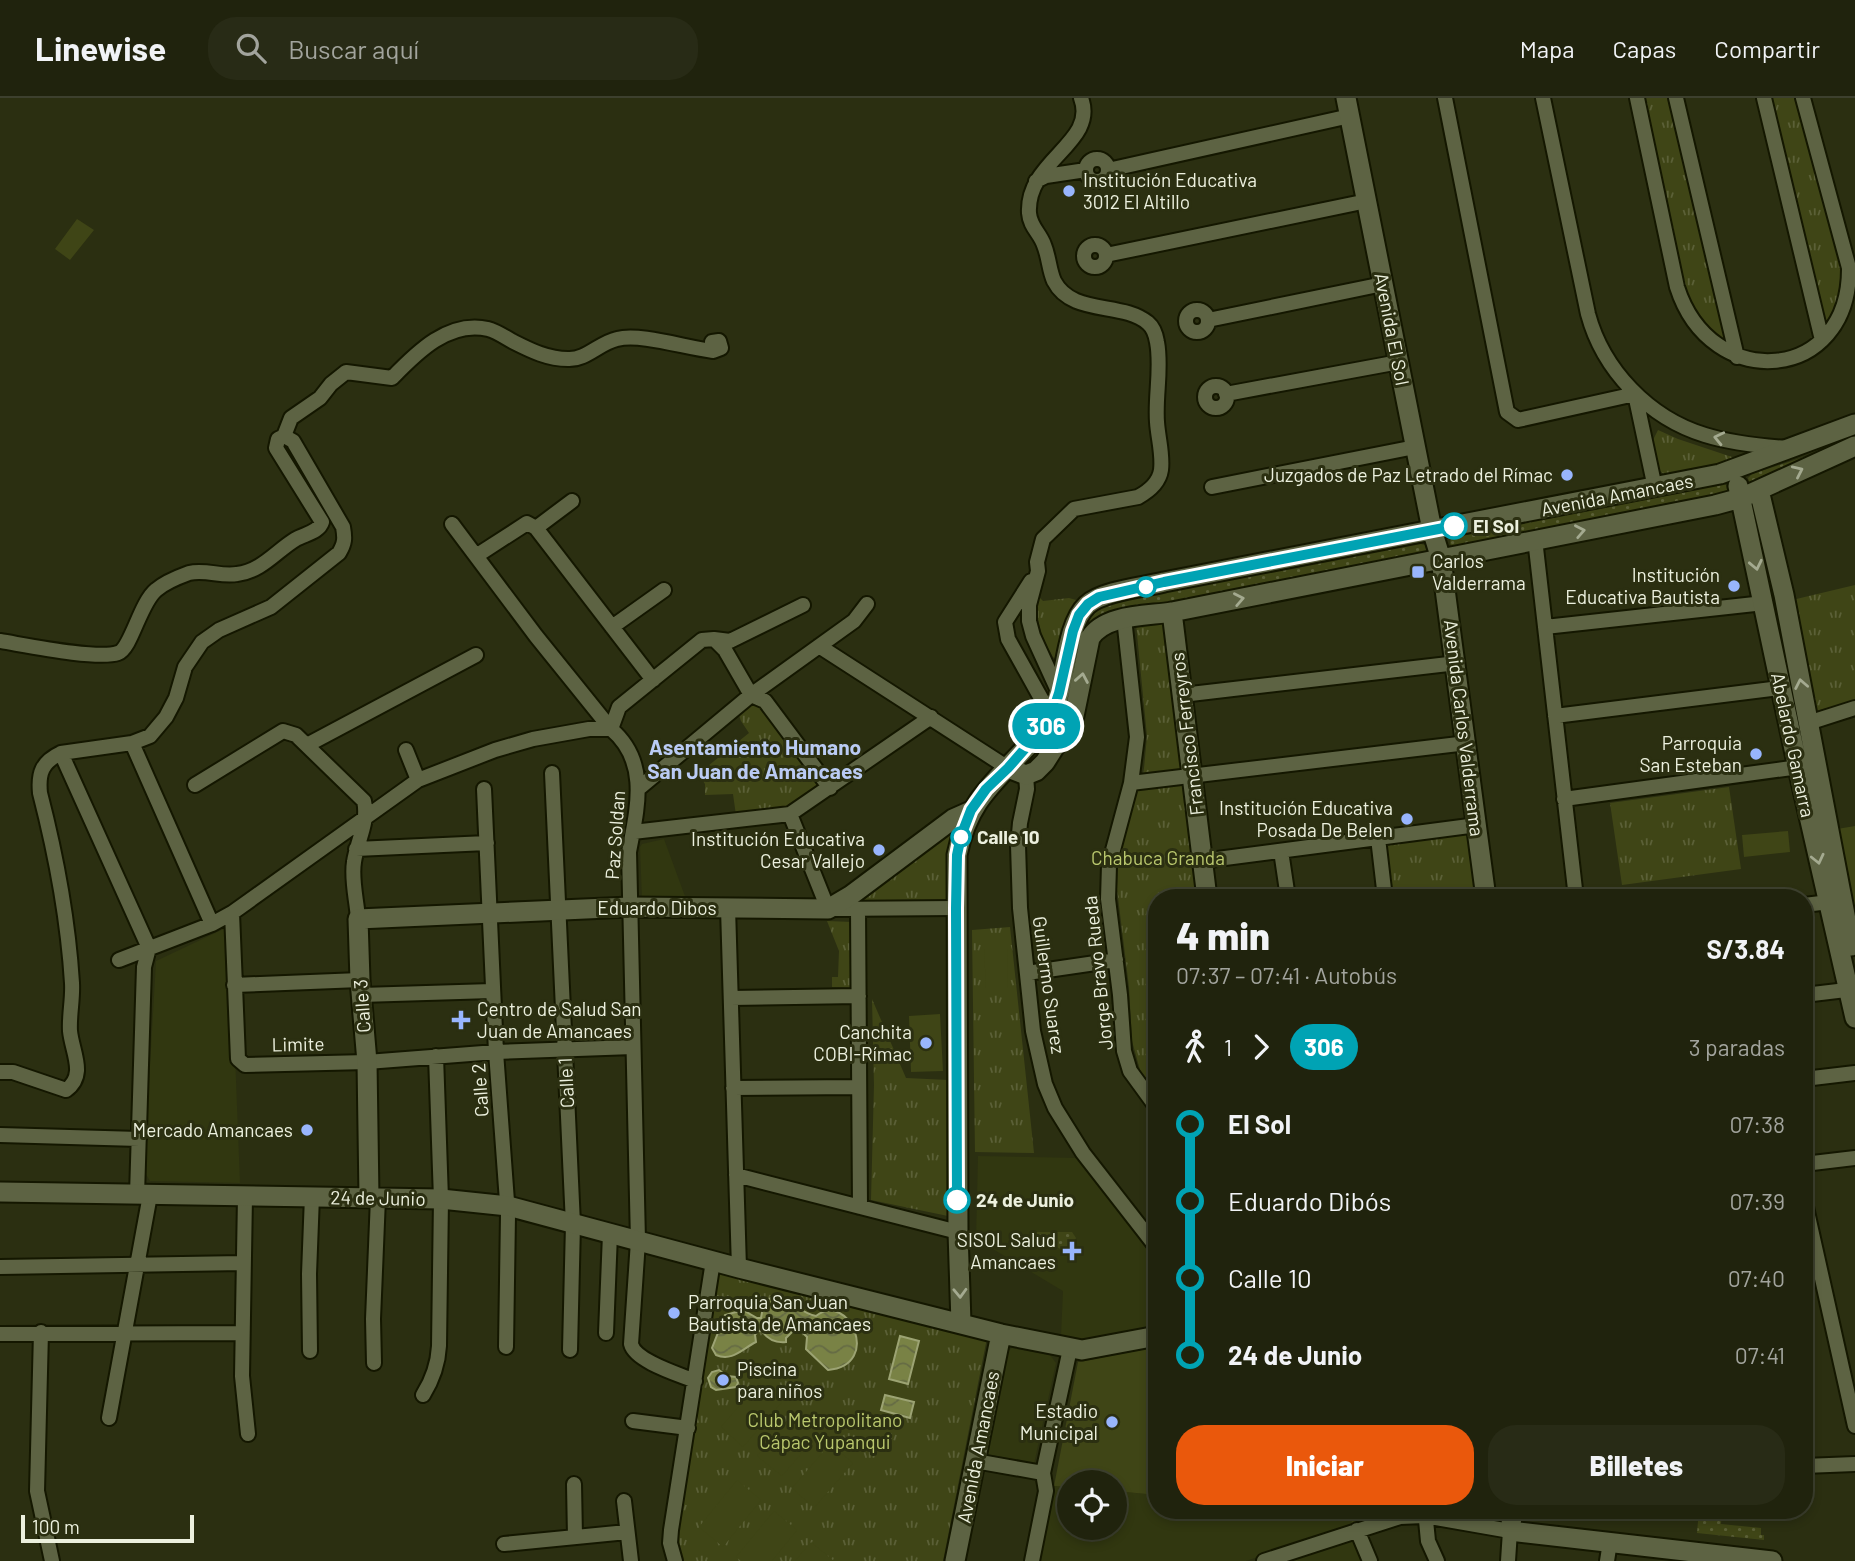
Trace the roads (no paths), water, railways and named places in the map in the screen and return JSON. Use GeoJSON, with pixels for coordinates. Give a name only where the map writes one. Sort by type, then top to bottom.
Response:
{"type":"FeatureCollection","features":[{"type":"Feature","properties":{"kind":"street"},"geometry":{"type":"LineString","coordinates":[[1059,693],[1029,621],[1029,605],[1038,571],[1037,562],[1042,539],[1059,520],[1074,509],[1138,497],[1147,492],[1158,477],[1161,458],[1156,404],[1157,342],[1153,328],[1141,318],[1073,300],[1060,290],[1053,279],[1044,243],[1031,225],[1031,195],[1043,169],[1079,131],[1083,119],[1081,98]]}},
{"type":"Feature","properties":{"kind":"street"},"geometry":{"type":"LineString","coordinates":[[1446,98],[1507,412],[1518,420],[1636,394]]}},
{"type":"Feature","properties":{"kind":"street"},"geometry":{"type":"LineString","coordinates":[[1543,98],[1592,330],[1610,363],[1636,394],[1669,419],[1702,434],[1734,442],[1787,448]]}},
{"type":"Feature","properties":{"kind":"street"},"geometry":{"type":"LineString","coordinates":[[1637,98],[1681,300],[1709,341],[1737,357],[1769,362],[1801,354],[1822,340],[1838,320],[1846,303],[1849,286],[1849,268],[1803,98]]}},
{"type":"Feature","properties":{"kind":"street"},"geometry":{"type":"LineString","coordinates":[[1676,98],[1737,357]]}},
{"type":"Feature","properties":{"kind":"street"},"geometry":{"type":"LineString","coordinates":[[1764,98],[1822,340]]}},
{"type":"Feature","properties":{"kind":"street"},"geometry":{"type":"LineString","coordinates":[[1037,181],[1046,176],[1086,170],[1090,179],[1099,181],[1107,177],[1108,170],[1348,107]]}},
{"type":"Feature","properties":{"kind":"street","name":"Avenida El Sol"},"geometry":{"type":"LineString","coordinates":[[1348,107],[1432,530],[1441,559]]}},
{"type":"Feature","properties":{"kind":"street"},"geometry":{"type":"LineString","coordinates":[[1106,254],[1367,201]]}},
{"type":"Feature","properties":{"kind":"street"},"geometry":{"type":"LineString","coordinates":[[1208,320],[1383,284]]}},
{"type":"Feature","properties":{"kind":"street"},"geometry":{"type":"LineString","coordinates":[[0,641],[70,652],[118,653],[127,646],[136,621],[150,597],[170,581],[203,571],[234,575],[254,571],[294,540],[318,529],[322,522],[276,448],[278,439],[284,436],[291,418],[320,398],[331,384],[346,372],[392,378],[435,340],[471,327],[490,329],[541,355],[565,359],[576,359],[617,339],[646,339],[713,351]]}},
{"type":"Feature","properties":{"kind":"street"},"geometry":{"type":"LineString","coordinates":[[1226,394],[1399,362]]}},
{"type":"Feature","properties":{"kind":"street"},"geometry":{"type":"LineString","coordinates":[[1636,394],[1655,488]]}},
{"type":"Feature","properties":{"kind":"street","name":"Avenida Amancaes"},"geometry":{"type":"LineString","coordinates":[[1017,772],[1023,751],[1050,720],[1079,615],[1088,604],[1099,597],[1733,471],[1855,424]]}},
{"type":"Feature","properties":{"kind":"street"},"geometry":{"type":"LineString","coordinates":[[0,1072],[13,1072],[66,1090],[77,1078],[78,1069],[70,1028],[72,982],[66,913],[38,779],[42,766],[61,754],[84,748],[132,743],[150,736],[166,717],[176,698],[185,667],[202,642],[219,630],[271,607],[339,553],[344,545],[343,527],[293,440],[284,436]]}},
{"type":"Feature","properties":{"kind":"street","name":"Avenida Amancaes"},"geometry":{"type":"LineString","coordinates":[[961,1323],[958,1232],[957,855],[971,810],[986,789],[1017,772],[1036,771],[1045,762],[1074,716],[1087,648],[1096,629],[1124,618],[1172,612],[1441,559],[1750,494],[1855,446]]}},
{"type":"Feature","properties":{"kind":"street"},"geometry":{"type":"LineString","coordinates":[[1212,487],[1415,447]]}},
{"type":"Feature","properties":{"kind":"street","name":"Abelardo Gamarra"},"geometry":{"type":"LineString","coordinates":[[1733,471],[1750,494],[1784,595],[1808,723],[1807,766]]}},
{"type":"Feature","properties":{"kind":"street","name":"Abelardo Gamarra"},"geometry":{"type":"LineString","coordinates":[[1750,494],[1764,603],[1780,688],[1807,766],[1852,990],[1855,1018]]}},
{"type":"Feature","properties":{"kind":"street"},"geometry":{"type":"LineString","coordinates":[[536,528],[572,500]]}},
{"type":"Feature","properties":{"kind":"street"},"geometry":{"type":"LineString","coordinates":[[476,556],[527,523],[536,528],[653,680]]}},
{"type":"Feature","properties":{"kind":"street","name":"Paz Soldan"},"geometry":{"type":"LineString","coordinates":[[452,524],[536,636],[611,729],[625,740],[637,776],[638,804],[629,852],[638,1241],[632,1349],[640,1357],[695,1381]]}},
{"type":"Feature","properties":{"kind":"street"},"geometry":{"type":"LineString","coordinates":[[1535,539],[1575,889]]}},
{"type":"Feature","properties":{"kind":"street","name":"Avenida Carlos Valderrama"},"geometry":{"type":"LineString","coordinates":[[1441,559],[1457,663],[1485,889]]}},
{"type":"Feature","properties":{"kind":"street"},"geometry":{"type":"LineString","coordinates":[[1023,751],[1042,700],[1008,639],[1005,622],[1038,571]]}},
{"type":"Feature","properties":{"kind":"street"},"geometry":{"type":"LineString","coordinates":[[612,627],[664,590]]}},
{"type":"Feature","properties":{"kind":"street"},"geometry":{"type":"LineString","coordinates":[[1545,627],[1764,603]]}},
{"type":"Feature","properties":{"kind":"street"},"geometry":{"type":"LineString","coordinates":[[638,789],[751,695],[854,621],[867,604]]}},
{"type":"Feature","properties":{"kind":"street"},"geometry":{"type":"LineString","coordinates":[[119,960],[212,924],[232,913],[418,780],[495,750],[533,739],[589,729],[611,729],[619,707],[702,640],[730,641],[803,605]]}},
{"type":"Feature","properties":{"kind":"street","name":"Francisco Ferreyros"},"geometry":{"type":"LineString","coordinates":[[1172,612],[1206,889]]}},
{"type":"Feature","properties":{"kind":"street","name":"Jorge Bravo Rueda"},"geometry":{"type":"LineString","coordinates":[[1124,618],[1137,737],[1131,783],[1109,865],[1108,899],[1124,1051],[1130,1071],[1148,1096]]}},
{"type":"Feature","properties":{"kind":"street"},"geometry":{"type":"LineString","coordinates":[[714,639],[725,650],[751,695],[765,701],[830,788]]}},
{"type":"Feature","properties":{"kind":"street"},"geometry":{"type":"LineString","coordinates":[[820,646],[1017,772]]}},
{"type":"Feature","properties":{"kind":"street"},"geometry":{"type":"LineString","coordinates":[[307,745],[476,655]]}},
{"type":"Feature","properties":{"kind":"street"},"geometry":{"type":"LineString","coordinates":[[1182,695],[1457,663]]}},
{"type":"Feature","properties":{"kind":"street"},"geometry":{"type":"LineString","coordinates":[[1555,716],[1780,688]]}},
{"type":"Feature","properties":{"kind":"street"},"geometry":{"type":"LineString","coordinates":[[1808,723],[1855,708]]}},
{"type":"Feature","properties":{"kind":"street"},"geometry":{"type":"LineString","coordinates":[[633,832],[790,814],[931,717]]}},
{"type":"Feature","properties":{"kind":"street"},"geometry":{"type":"LineString","coordinates":[[195,785],[284,731],[296,735],[364,801],[367,816]]}},
{"type":"Feature","properties":{"kind":"street"},"geometry":{"type":"LineString","coordinates":[[132,743],[212,924]]}},
{"type":"Feature","properties":{"kind":"street"},"geometry":{"type":"LineString","coordinates":[[1131,783],[1466,743]]}},
{"type":"Feature","properties":{"kind":"street"},"geometry":{"type":"LineString","coordinates":[[406,750],[418,780]]}},
{"type":"Feature","properties":{"kind":"street"},"geometry":{"type":"LineString","coordinates":[[61,754],[149,948],[144,967],[139,1139],[144,1195],[138,1264],[110,1418]]}},
{"type":"Feature","properties":{"kind":"street"},"geometry":{"type":"LineString","coordinates":[[1564,799],[1807,766]]}},
{"type":"Feature","properties":{"kind":"street","name":"Guillermo Suarez"},"geometry":{"type":"LineString","coordinates":[[1017,772],[1027,789],[1018,845],[1020,908],[1032,1031],[1045,1084],[1055,1108],[1083,1153],[1148,1234]]}},
{"type":"Feature","properties":{"kind":"street","name":"Calle 1"},"geometry":{"type":"LineString","coordinates":[[552,774],[573,1224],[570,1350]]}},
{"type":"Feature","properties":{"kind":"street","name":"Calle 2"},"geometry":{"type":"LineString","coordinates":[[484,789],[492,991],[508,1206],[506,1347]]}},
{"type":"Feature","properties":{"kind":"street"},"geometry":{"type":"LineString","coordinates":[[790,814],[828,909],[850,897],[953,820],[971,810]]}},
{"type":"Feature","properties":{"kind":"street","name":"Calle 3"},"geometry":{"type":"LineString","coordinates":[[367,816],[353,865],[374,1198],[374,1363]]}},
{"type":"Feature","properties":{"kind":"street"},"geometry":{"type":"LineString","coordinates":[[1202,861],[1477,825]]}},
{"type":"Feature","properties":{"kind":"street"},"geometry":{"type":"LineString","coordinates":[[1378,838],[1384,889]]}},
{"type":"Feature","properties":{"kind":"street"},"geometry":{"type":"LineString","coordinates":[[356,849],[486,843]]}},
{"type":"Feature","properties":{"kind":"street"},"geometry":{"type":"LineString","coordinates":[[1282,851],[1287,889]]}},
{"type":"Feature","properties":{"kind":"street"},"geometry":{"type":"LineString","coordinates":[[1813,904],[1835,902]]}},
{"type":"Feature","properties":{"kind":"street","name":"Abelardo Gamarra"},"geometry":{"type":"LineString","coordinates":[[1835,902],[1855,968]]}},
{"type":"Feature","properties":{"kind":"street","name":"Eduardo Dibos"},"geometry":{"type":"LineString","coordinates":[[358,919],[630,907],[956,908]]}},
{"type":"Feature","properties":{"kind":"street"},"geometry":{"type":"LineString","coordinates":[[728,908],[739,1268]]}},
{"type":"Feature","properties":{"kind":"street"},"geometry":{"type":"LineString","coordinates":[[858,909],[860,1207]]}},
{"type":"Feature","properties":{"kind":"street","name":"Limite"},"geometry":{"type":"LineString","coordinates":[[232,913],[238,1059],[245,1065],[367,1062],[496,1052],[633,1047]]}},
{"type":"Feature","properties":{"kind":"street"},"geometry":{"type":"LineString","coordinates":[[1027,974],[1115,960]]}},
{"type":"Feature","properties":{"kind":"street"},"geometry":{"type":"LineString","coordinates":[[234,985],[492,991]]}},
{"type":"Feature","properties":{"kind":"street"},"geometry":{"type":"LineString","coordinates":[[1813,994],[1852,990]]}},
{"type":"Feature","properties":{"kind":"street"},"geometry":{"type":"LineString","coordinates":[[731,998],[859,996]]}},
{"type":"Feature","properties":{"kind":"street"},"geometry":{"type":"LineString","coordinates":[[423,1395],[438,1361],[439,1346],[441,1199],[436,1056]]}},
{"type":"Feature","properties":{"kind":"street"},"geometry":{"type":"LineString","coordinates":[[1813,1078],[1855,1073]]}},
{"type":"Feature","properties":{"kind":"street"},"geometry":{"type":"LineString","coordinates":[[733,1088],[859,1087]]}},
{"type":"Feature","properties":{"kind":"street"},"geometry":{"type":"LineString","coordinates":[[0,1135],[139,1139]]}},
{"type":"Feature","properties":{"kind":"street"},"geometry":{"type":"LineString","coordinates":[[1813,1163],[1855,1157]]}},
{"type":"Feature","properties":{"kind":"street"},"geometry":{"type":"LineString","coordinates":[[736,1175],[958,1232]]}},
{"type":"Feature","properties":{"kind":"street","name":"24 de Junio"},"geometry":{"type":"LineString","coordinates":[[0,1192],[441,1199],[508,1206],[739,1268],[1070,1349],[1082,1350],[1148,1338]]}},
{"type":"Feature","properties":{"kind":"street"},"geometry":{"type":"LineString","coordinates":[[245,1196],[242,1376],[248,1434]]}},
{"type":"Feature","properties":{"kind":"street"},"geometry":{"type":"LineString","coordinates":[[310,1351],[312,1196]]}},
{"type":"Feature","properties":{"kind":"street"},"geometry":{"type":"LineString","coordinates":[[606,1333],[610,1234]]}},
{"type":"Feature","properties":{"kind":"street"},"geometry":{"type":"LineString","coordinates":[[674,1561],[670,1543],[671,1530],[713,1261]]}},
{"type":"Feature","properties":{"kind":"street"},"geometry":{"type":"LineString","coordinates":[[0,1267],[243,1264]]}},
{"type":"Feature","properties":{"kind":"street"},"geometry":{"type":"LineString","coordinates":[[1813,1266],[1855,1426]]}},
{"type":"Feature","properties":{"kind":"street"},"geometry":{"type":"LineString","coordinates":[[0,1334],[125,1331],[242,1333]]}},
{"type":"Feature","properties":{"kind":"street"},"geometry":{"type":"LineString","coordinates":[[41,1332],[37,1491],[52,1561]]}},
{"type":"Feature","properties":{"kind":"street","name":"Avenida Amancaes"},"geometry":{"type":"LineString","coordinates":[[955,1561],[1000,1334]]}},
{"type":"Feature","properties":{"kind":"street"},"geometry":{"type":"LineString","coordinates":[[1032,1561],[1046,1491],[1043,1473],[1070,1349]]}},
{"type":"Feature","properties":{"kind":"street"},"geometry":{"type":"LineString","coordinates":[[633,1421],[688,1428]]}},
{"type":"Feature","properties":{"kind":"street"},"geometry":{"type":"LineString","coordinates":[[975,1461],[1043,1473]]}},
{"type":"Feature","properties":{"kind":"street"},"geometry":{"type":"LineString","coordinates":[[1813,1466],[1855,1464]]}},
{"type":"Feature","properties":{"kind":"street"},"geometry":{"type":"LineString","coordinates":[[574,1484],[575,1537]]}},
{"type":"Feature","properties":{"kind":"street"},"geometry":{"type":"LineString","coordinates":[[624,1501],[632,1561]]}},
{"type":"Feature","properties":{"kind":"street"},"geometry":{"type":"LineString","coordinates":[[1264,1561],[1394,1519]]}},
{"type":"Feature","properties":{"kind":"street"},"geometry":{"type":"LineString","coordinates":[[1425,1519],[1428,1541],[1437,1561]]}},
{"type":"Feature","properties":{"kind":"street"},"geometry":{"type":"LineString","coordinates":[[1453,1519],[1608,1551],[1772,1561]]}},
{"type":"Feature","properties":{"kind":"street"},"geometry":{"type":"LineString","coordinates":[[1508,1561],[1512,1519]]}},
{"type":"Feature","properties":{"kind":"street"},"geometry":{"type":"LineString","coordinates":[[1357,1530],[1370,1561]]}},
{"type":"Feature","properties":{"kind":"street"},"geometry":{"type":"LineString","coordinates":[[504,1544],[627,1532]]}},
{"type":"Feature","properties":{"kind":"water"},"geometry":{"type":"Polygon","coordinates":[[[774,1297],[786,1300],[816,1316],[828,1311],[839,1313],[855,1331],[857,1344],[854,1356],[845,1365],[828,1370],[806,1349],[807,1337],[800,1330],[792,1332],[786,1342],[772,1340],[762,1331],[758,1331],[755,1335],[756,1342],[737,1354],[727,1357],[716,1355],[712,1348],[725,1315],[743,1310],[761,1318],[764,1301],[774,1297]]]}},
{"type":"Feature","properties":{"kind":"water"},"geometry":{"type":"Polygon","coordinates":[[[900,1336],[919,1341],[908,1384],[889,1379],[900,1336]]]}},
{"type":"Feature","properties":{"kind":"water","name":"Piscina para niños"},"geometry":{"type":"Polygon","coordinates":[[[719,1370],[727,1376],[736,1377],[736,1387],[716,1390],[711,1387],[708,1378],[712,1372],[719,1370]]]}},
{"type":"Feature","properties":{"kind":"water"},"geometry":{"type":"Polygon","coordinates":[[[885,1395],[914,1402],[910,1418],[881,1410],[885,1395]]]}},
{"type":"Feature","properties":{"kind":"place","name":"Institución Educativa 3012 El Altillo"},"geometry":{"type":"Point","coordinates":[1069,191]}},
{"type":"Feature","properties":{"kind":"place","name":"Juzgados de Paz Letrado del Rímac"},"geometry":{"type":"Point","coordinates":[1567,475]}},
{"type":"Feature","properties":{"kind":"place","name":"El Sol"},"geometry":{"type":"Point","coordinates":[1454,526]}},
{"type":"Feature","properties":{"kind":"place","name":"Carlos Valderrama"},"geometry":{"type":"Point","coordinates":[1418,572]}},
{"type":"Feature","properties":{"kind":"place","name":"Institución Educativa Bautista"},"geometry":{"type":"Point","coordinates":[1734,586]}},
{"type":"Feature","properties":{"kind":"place","name":"Parroquia San Esteban"},"geometry":{"type":"Point","coordinates":[1756,754]}},
{"type":"Feature","properties":{"kind":"place","name":"Institución Educativa Posada De Belen"},"geometry":{"type":"Point","coordinates":[1407,819]}},
{"type":"Feature","properties":{"kind":"place","name":"Calle 10"},"geometry":{"type":"Point","coordinates":[961,837]}},
{"type":"Feature","properties":{"kind":"place","name":"Institución Educativa Cesar Vallejo"},"geometry":{"type":"Point","coordinates":[879,850]}},
{"type":"Feature","properties":{"kind":"place","name":"Centro de Salud San Juan de Amancaes"},"geometry":{"type":"Point","coordinates":[461,1020]}},
{"type":"Feature","properties":{"kind":"place","name":"Canchita COBI-Rímac"},"geometry":{"type":"Point","coordinates":[926,1043]}},
{"type":"Feature","properties":{"kind":"place","name":"Mercado Amancaes"},"geometry":{"type":"Point","coordinates":[307,1130]}},
{"type":"Feature","properties":{"kind":"place","name":"24 de Junio"},"geometry":{"type":"Point","coordinates":[957,1200]}},
{"type":"Feature","properties":{"kind":"place","name":"SISOL Salud Amancaes"},"geometry":{"type":"Point","coordinates":[1072,1251]}},
{"type":"Feature","properties":{"kind":"place","name":"Parroquia San Juan Bautista de Amancaes"},"geometry":{"type":"Point","coordinates":[674,1313]}},
{"type":"Feature","properties":{"kind":"place","name":"Piscina para niños"},"geometry":{"type":"Point","coordinates":[723,1380]}},
{"type":"Feature","properties":{"kind":"place","name":"Estadio Municipal"},"geometry":{"type":"Point","coordinates":[1112,1422]}},
{"type":"Feature","properties":{"kind":"district","name":"Asentamiento Humano San Juan de Amancaes"},"geometry":{"type":"Point","coordinates":[755,760]}},
{"type":"Feature","properties":{"kind":"park label","name":"Chabuca Granda"},"geometry":{"type":"Point","coordinates":[1158,858]}},
{"type":"Feature","properties":{"kind":"park label","name":"Club Metropolitano Cápac Yupanqui"},"geometry":{"type":"Point","coordinates":[825,1431]}}]}
